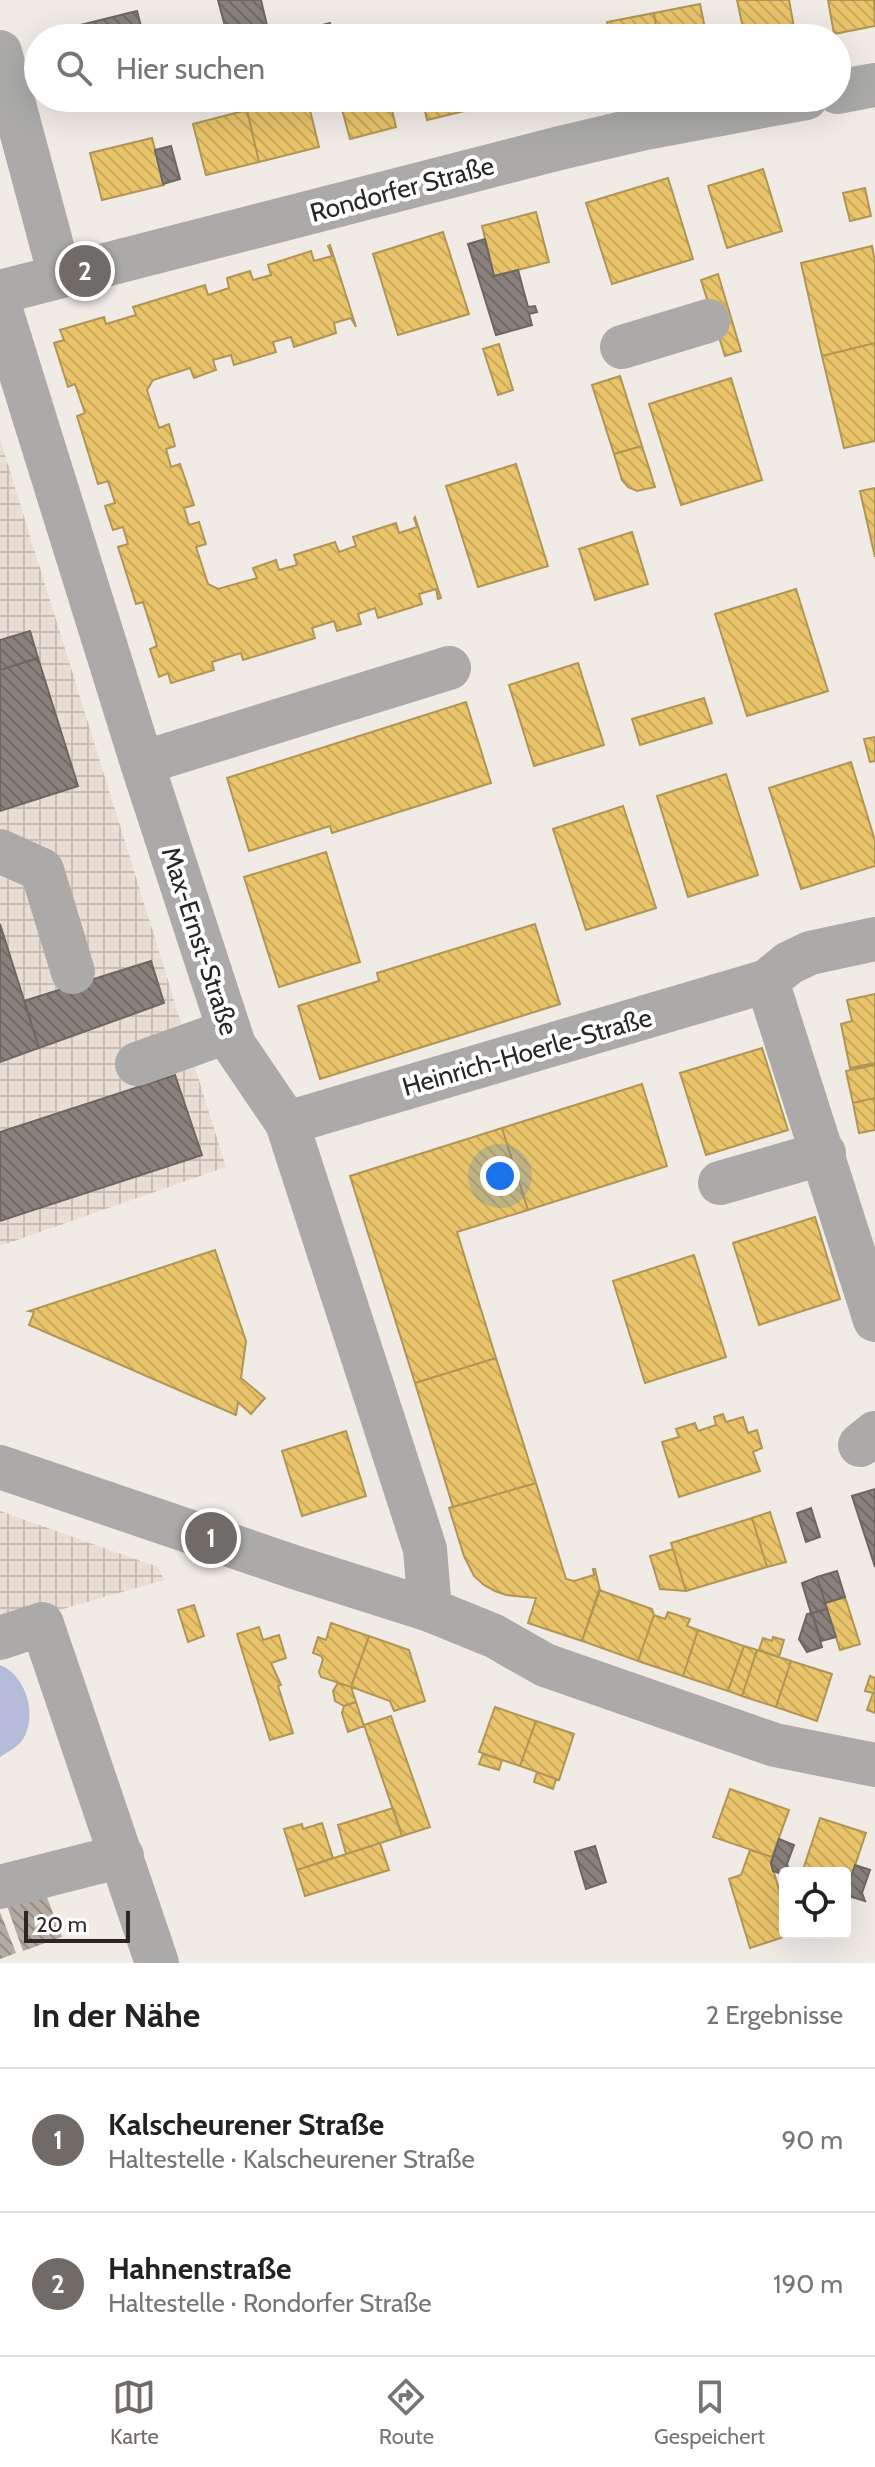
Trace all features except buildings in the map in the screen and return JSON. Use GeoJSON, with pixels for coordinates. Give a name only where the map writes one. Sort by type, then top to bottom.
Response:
{"type":"FeatureCollection","features":[{"type":"Feature","properties":{"kind":"street"},"geometry":{"type":"LineString","coordinates":[[0,52],[60,276]]}},
{"type":"Feature","properties":{"kind":"street"},"geometry":{"type":"LineString","coordinates":[[851,89],[875,85]]}},
{"type":"Feature","properties":{"kind":"street","name":"Rondorfer Straße"},"geometry":{"type":"LineString","coordinates":[[0,292],[560,148],[731,112]]}},
{"type":"Feature","properties":{"kind":"street","name":"Max-Ernst-Straße"},"geometry":{"type":"LineString","coordinates":[[0,307],[229,1031],[234,1045],[287,1123],[425,1549],[430,1610]]}},
{"type":"Feature","properties":{"kind":"street"},"geometry":{"type":"LineString","coordinates":[[622,347],[708,321]]}},
{"type":"Feature","properties":{"kind":"street"},"geometry":{"type":"LineString","coordinates":[[142,763],[449,668]]}},
{"type":"Feature","properties":{"kind":"street"},"geometry":{"type":"LineString","coordinates":[[0,851],[42,870],[73,972]]}},
{"type":"Feature","properties":{"kind":"street","name":"Heinrich-Hoerle-Straße"},"geometry":{"type":"LineString","coordinates":[[287,1123],[767,981],[789,963],[810,953],[875,939]]}},
{"type":"Feature","properties":{"kind":"street"},"geometry":{"type":"LineString","coordinates":[[767,981],[875,1320]]}},
{"type":"Feature","properties":{"kind":"street"},"geometry":{"type":"LineString","coordinates":[[137,1064],[229,1031]]}},
{"type":"Feature","properties":{"kind":"street"},"geometry":{"type":"LineString","coordinates":[[720,1183],[824,1153]]}},
{"type":"Feature","properties":{"kind":"street"},"geometry":{"type":"LineString","coordinates":[[0,1467],[430,1610],[494,1636],[545,1665],[775,1745],[875,1765]]}},
{"type":"Feature","properties":{"kind":"street"},"geometry":{"type":"LineString","coordinates":[[0,1638],[42,1624],[157,1963]]}},
{"type":"Feature","properties":{"kind":"street"},"geometry":{"type":"LineString","coordinates":[[0,1887],[122,1856]]}},
{"type":"Feature","properties":{"kind":"shaded area"},"geometry":{"type":"Polygon","coordinates":[[[0,439],[226,1167],[0,1246],[0,439]]]}},
{"type":"Feature","properties":{"kind":"shaded area"},"geometry":{"type":"Polygon","coordinates":[[[0,1511],[158,1567],[164,1580],[0,1627],[0,1511]]]}},
{"type":"Feature","properties":{"kind":"water"},"geometry":{"type":"Polygon","coordinates":[[[0,1665],[17,1678],[23,1688],[29,1722],[21,1742],[0,1757],[0,1665]]]}},
{"type":"Feature","properties":{"kind":"place","name":"Hahnenstraße"},"geometry":{"type":"Point","coordinates":[85,271]}},
{"type":"Feature","properties":{"kind":"place","name":"Kalscheurener Straße"},"geometry":{"type":"Point","coordinates":[211,1538]}}]}
